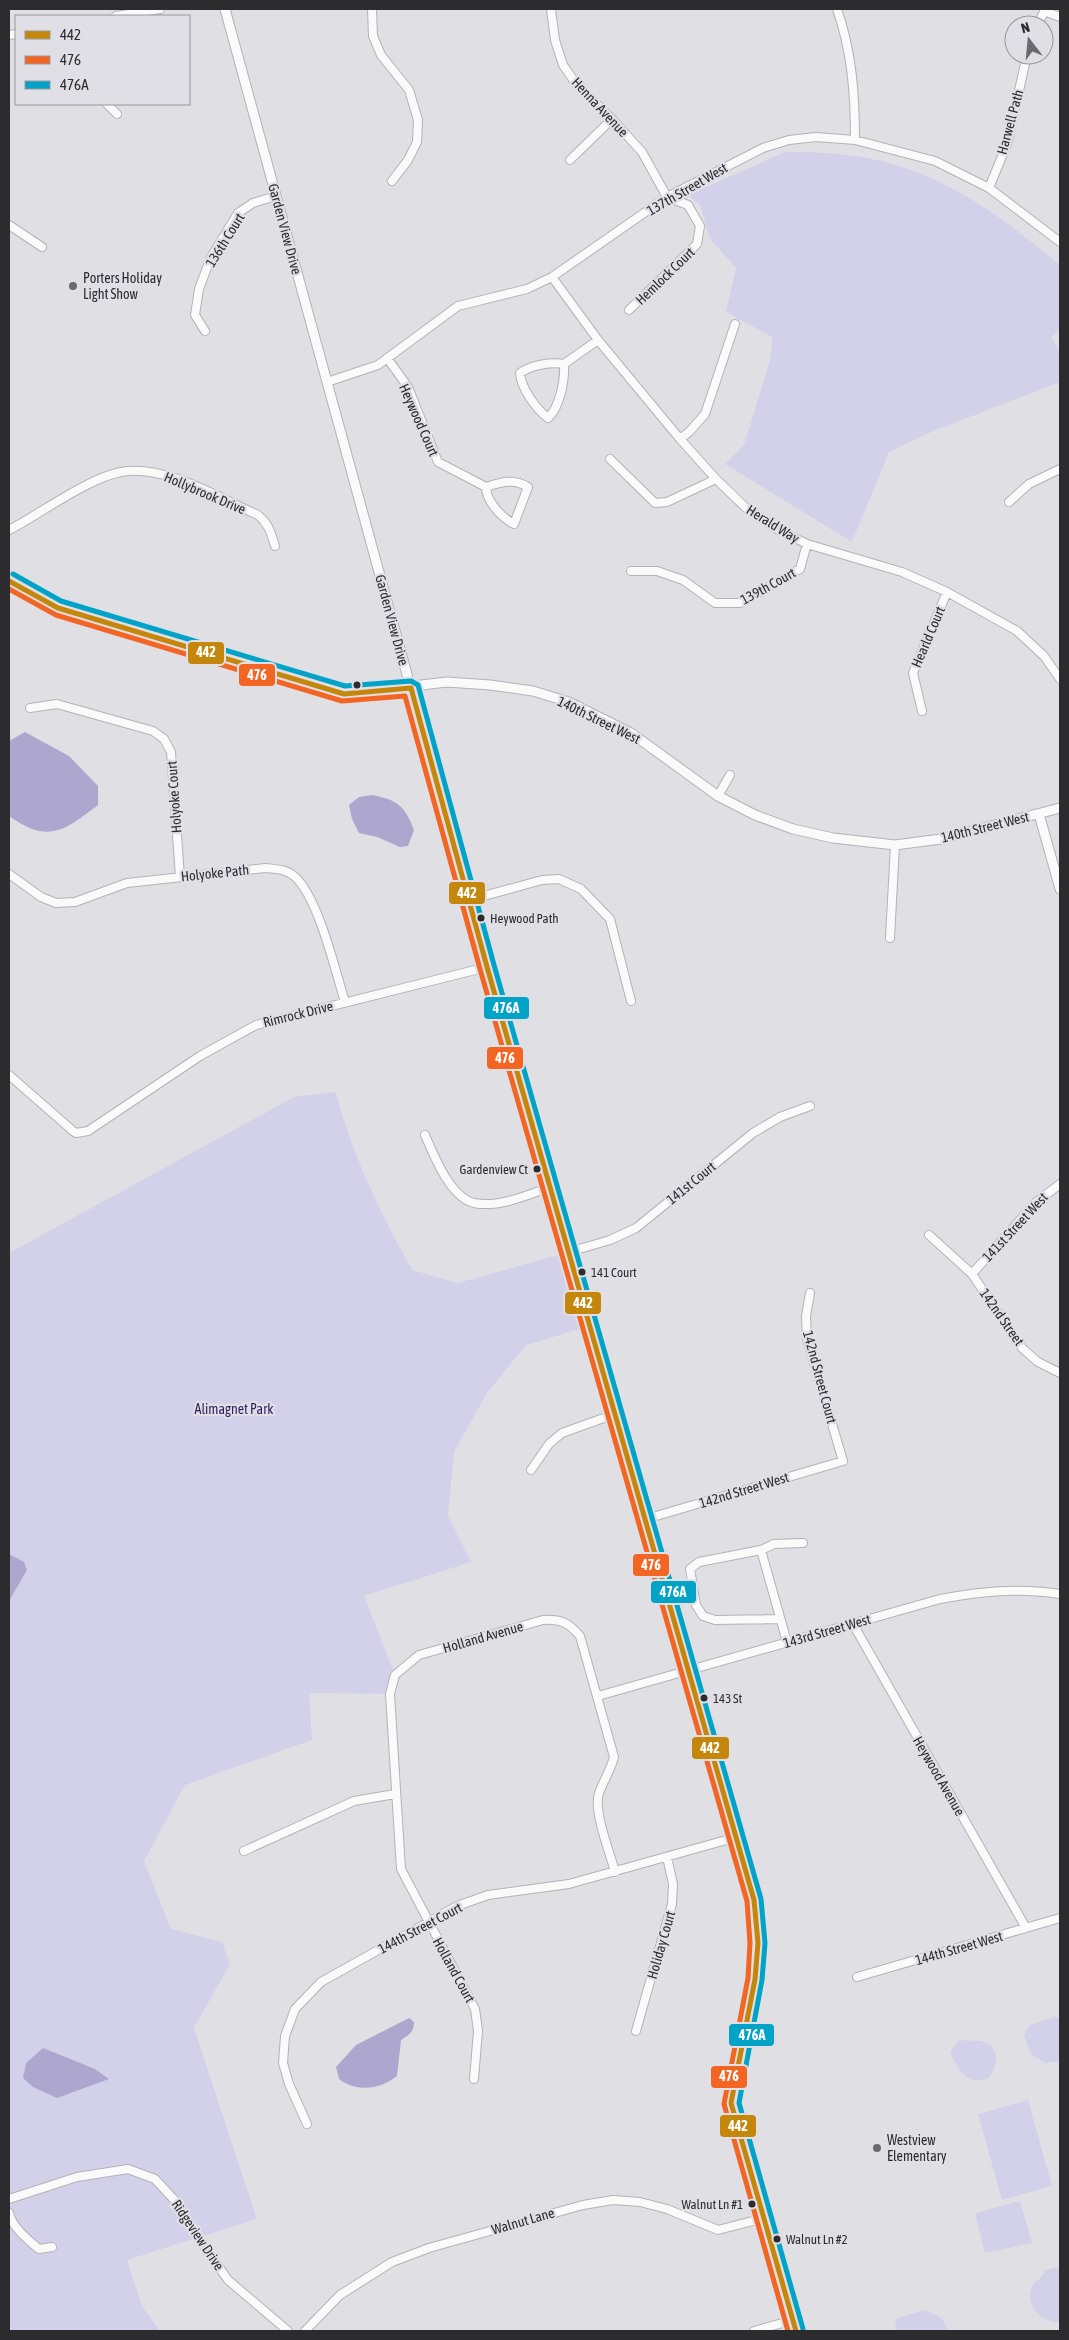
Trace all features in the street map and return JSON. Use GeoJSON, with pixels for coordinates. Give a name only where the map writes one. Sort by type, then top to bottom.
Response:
{"type":"FeatureCollection","features":[{"type":"Feature","properties":{"kind":"street"},"geometry":{"type":"LineString","coordinates":[[122,15],[160,9]]}},
{"type":"Feature","properties":{"kind":"street","name":"Garden View Drive"},"geometry":{"type":"LineString","coordinates":[[225,9],[468,900],[754,1900],[758,1944],[755,1979],[731,2103],[796,2331]]}},
{"type":"Feature","properties":{"kind":"street"},"geometry":{"type":"LineString","coordinates":[[372,9],[373,36],[381,55],[409,90],[418,120],[417,142],[408,160],[392,181]]}},
{"type":"Feature","properties":{"kind":"street","name":"Henna Avenue"},"geometry":{"type":"LineString","coordinates":[[551,9],[555,40],[563,65],[577,86],[612,119],[642,152],[668,197]]}},
{"type":"Feature","properties":{"kind":"street"},"geometry":{"type":"LineString","coordinates":[[837,9],[850,55],[855,91],[855,140]]}},
{"type":"Feature","properties":{"kind":"street"},"geometry":{"type":"LineString","coordinates":[[1044,10],[1060,17]]}},
{"type":"Feature","properties":{"kind":"street","name":"Harwell Path"},"geometry":{"type":"LineString","coordinates":[[989,188],[1007,144],[1024,65]]}},
{"type":"Feature","properties":{"kind":"street"},"geometry":{"type":"LineString","coordinates":[[108,105],[117,114]]}},
{"type":"Feature","properties":{"kind":"street"},"geometry":{"type":"LineString","coordinates":[[570,160],[612,119]]}},
{"type":"Feature","properties":{"kind":"street","name":"137th Street West"},"geometry":{"type":"LineString","coordinates":[[327,382],[378,365],[458,306],[527,289],[552,278],[668,197],[763,148],[789,140],[816,137],[855,140],[935,160],[989,188],[1060,242]]}},
{"type":"Feature","properties":{"kind":"street","name":"136th Court"},"geometry":{"type":"LineString","coordinates":[[205,331],[195,315],[199,290],[211,257],[238,213],[253,203],[276,196]]}},
{"type":"Feature","properties":{"kind":"street","name":"Hemlock Court"},"geometry":{"type":"LineString","coordinates":[[629,310],[697,244],[700,226],[688,205],[668,197]]}},
{"type":"Feature","properties":{"kind":"street"},"geometry":{"type":"LineString","coordinates":[[9,225],[42,247]]}},
{"type":"Feature","properties":{"kind":"street","name":"Herald Way"},"geometry":{"type":"LineString","coordinates":[[552,278],[598,340],[680,439],[716,479],[746,508],[775,528],[807,544],[902,572],[947,592],[1017,631],[1044,656],[1060,679]]}},
{"type":"Feature","properties":{"kind":"street"},"geometry":{"type":"LineString","coordinates":[[680,439],[689,432],[704,414],[736,324]]}},
{"type":"Feature","properties":{"kind":"street"},"geometry":{"type":"LineString","coordinates":[[564,364],[565,375],[554,413],[548,418],[541,413],[520,381],[520,373],[526,368],[556,363],[564,364],[598,340]]}},
{"type":"Feature","properties":{"kind":"street","name":"Heywood Court"},"geometry":{"type":"LineString","coordinates":[[387,358],[408,387],[438,462],[486,487]]}},
{"type":"Feature","properties":{"kind":"street"},"geometry":{"type":"LineString","coordinates":[[610,459],[655,503],[667,502],[716,479]]}},
{"type":"Feature","properties":{"kind":"street"},"geometry":{"type":"LineString","coordinates":[[1009,502],[1029,484],[1060,469]]}},
{"type":"Feature","properties":{"kind":"street","name":"Hollybrook Drive"},"geometry":{"type":"LineString","coordinates":[[9,530],[100,480],[120,472],[139,471],[176,478],[258,515],[266,521],[270,528],[274,546]]}},
{"type":"Feature","properties":{"kind":"street"},"geometry":{"type":"LineString","coordinates":[[502,481],[520,482],[528,487],[514,524],[504,519],[486,493],[486,487],[502,481]]}},
{"type":"Feature","properties":{"kind":"street","name":"139th Court"},"geometry":{"type":"LineString","coordinates":[[630,571],[657,571],[683,580],[716,603],[740,603],[800,569],[807,544]]}},
{"type":"Feature","properties":{"kind":"street","name":"140th Street West"},"geometry":{"type":"LineString","coordinates":[[9,581],[58,608],[344,694],[411,688],[447,682],[533,691],[568,702],[631,733],[718,796],[755,815],[793,829],[832,838],[895,845],[941,839],[1060,808]]}},
{"type":"Feature","properties":{"kind":"street","name":"Hearld Court"},"geometry":{"type":"LineString","coordinates":[[922,711],[913,673],[947,592]]}},
{"type":"Feature","properties":{"kind":"street","name":"Holyoke Court"},"geometry":{"type":"LineString","coordinates":[[30,708],[57,704],[153,731],[164,738],[171,752],[180,877]]}},
{"type":"Feature","properties":{"kind":"street"},"geometry":{"type":"LineString","coordinates":[[718,796],[730,775]]}},
{"type":"Feature","properties":{"kind":"street"},"geometry":{"type":"LineString","coordinates":[[1039,814],[1060,889]]}},
{"type":"Feature","properties":{"kind":"street"},"geometry":{"type":"LineString","coordinates":[[890,938],[895,845]]}},
{"type":"Feature","properties":{"kind":"street","name":"Holyoke Path"},"geometry":{"type":"LineString","coordinates":[[9,874],[41,897],[56,903],[75,902],[127,883],[265,868],[281,870],[294,876],[311,898],[345,1002]]}},
{"type":"Feature","properties":{"kind":"street"},"geometry":{"type":"LineString","coordinates":[[468,900],[542,880],[559,879],[581,888],[610,919],[631,1000]]}},
{"type":"Feature","properties":{"kind":"street","name":"Rimrock Drive"},"geometry":{"type":"LineString","coordinates":[[9,1075],[76,1133],[88,1131],[200,1056],[256,1024],[487,967]]}},
{"type":"Feature","properties":{"kind":"street","name":"141st Court"},"geometry":{"type":"LineString","coordinates":[[569,1252],[610,1240],[636,1228],[753,1133],[780,1117],[810,1106]]}},
{"type":"Feature","properties":{"kind":"street"},"geometry":{"type":"LineString","coordinates":[[425,1135],[438,1166],[458,1193],[473,1202],[490,1203],[519,1198],[550,1187]]}},
{"type":"Feature","properties":{"kind":"street","name":"141st Street West"},"geometry":{"type":"LineString","coordinates":[[972,1274],[1035,1203],[1060,1184]]}},
{"type":"Feature","properties":{"kind":"street","name":"142nd Street"},"geometry":{"type":"LineString","coordinates":[[929,1235],[972,1274],[1022,1348],[1038,1362],[1060,1373]]}},
{"type":"Feature","properties":{"kind":"street","name":"142nd Street Court"},"geometry":{"type":"LineString","coordinates":[[810,1293],[806,1316],[807,1339],[842,1461]]}},
{"type":"Feature","properties":{"kind":"street"},"geometry":{"type":"LineString","coordinates":[[531,1470],[549,1444],[562,1432],[616,1414]]}},
{"type":"Feature","properties":{"kind":"street","name":"142nd Street West"},"geometry":{"type":"LineString","coordinates":[[646,1519],[842,1461]]}},
{"type":"Feature","properties":{"kind":"street"},"geometry":{"type":"LineString","coordinates":[[780,1619],[715,1620],[703,1616],[696,1605],[690,1569],[698,1562],[761,1550],[774,1544],[802,1543]]}},
{"type":"Feature","properties":{"kind":"street"},"geometry":{"type":"LineString","coordinates":[[761,1550],[787,1642]]}},
{"type":"Feature","properties":{"kind":"street","name":"143rd Street West"},"geometry":{"type":"LineString","coordinates":[[598,1696],[940,1599],[980,1592],[1025,1589],[1060,1594]]}},
{"type":"Feature","properties":{"kind":"street","name":"Holland Avenue"},"geometry":{"type":"LineString","coordinates":[[427,1922],[401,1869],[390,1694],[395,1675],[419,1655],[544,1620],[558,1619],[570,1625],[580,1636],[598,1696],[614,1757],[611,1772],[599,1793],[597,1808],[615,1872]]}},
{"type":"Feature","properties":{"kind":"street","name":"Heywood Avenue"},"geometry":{"type":"LineString","coordinates":[[853,1624],[1026,1928]]}},
{"type":"Feature","properties":{"kind":"street"},"geometry":{"type":"LineString","coordinates":[[244,1850],[354,1801],[395,1794]]}},
{"type":"Feature","properties":{"kind":"street","name":"144th Street Court"},"geometry":{"type":"LineString","coordinates":[[307,2124],[289,2084],[284,2063],[285,2036],[295,2010],[321,1982],[457,1906],[488,1896],[569,1884],[737,1837]]}},
{"type":"Feature","properties":{"kind":"street","name":"Holiday Court"},"geometry":{"type":"LineString","coordinates":[[636,2030],[672,1904],[673,1884],[667,1858]]}},
{"type":"Feature","properties":{"kind":"street","name":"144th Street West"},"geometry":{"type":"LineString","coordinates":[[857,1977],[1060,1918]]}},
{"type":"Feature","properties":{"kind":"street","name":"Holland Court"},"geometry":{"type":"LineString","coordinates":[[427,1922],[475,2010],[478,2031],[474,2079]]}},
{"type":"Feature","properties":{"kind":"street","name":"Ridgeview Drive"},"geometry":{"type":"LineString","coordinates":[[9,2199],[78,2177],[128,2169],[155,2179],[179,2204],[194,2232],[228,2280],[288,2331]]}},
{"type":"Feature","properties":{"kind":"street","name":"Walnut Lane"},"geometry":{"type":"LineString","coordinates":[[304,2331],[340,2295],[392,2262],[429,2248],[583,2204],[613,2200],[640,2202],[667,2209],[718,2230],[764,2218]]}},
{"type":"Feature","properties":{"kind":"street"},"geometry":{"type":"LineString","coordinates":[[9,2213],[10,2219],[39,2250],[52,2247]]}},
{"type":"Feature","properties":{"kind":"street"},"geometry":{"type":"LineString","coordinates":[[754,2331],[793,2320]]}},
{"type":"Feature","properties":{"kind":"green space"},"geometry":{"type":"Polygon","coordinates":[[[785,152],[858,156],[896,165],[922,174],[971,199],[994,214],[1060,265],[1060,330],[1051,337],[1060,352],[1060,382],[931,432],[889,452],[852,542],[725,464],[744,445],[771,357],[772,337],[726,312],[736,268],[710,239],[700,205],[688,195],[785,152]]]}},
{"type":"Feature","properties":{"kind":"green space","name":"Alimagnet Park"},"geometry":{"type":"Polygon","coordinates":[[[336,1092],[350,1139],[368,1184],[412,1270],[458,1283],[569,1252],[590,1326],[526,1345],[487,1393],[454,1452],[448,1516],[471,1562],[364,1596],[395,1675],[390,1694],[309,1693],[312,1740],[185,1785],[144,1861],[171,1929],[222,1942],[230,1964],[194,2028],[257,2219],[127,2260],[142,2306],[160,2331],[9,2331],[9,1601],[15,1557],[9,1554],[9,1253],[294,1097],[336,1092]]]}},
{"type":"Feature","properties":{"kind":"green space"},"geometry":{"type":"Polygon","coordinates":[[[1055,2017],[1060,2019],[1060,2061],[1045,2063],[1031,2054],[1024,2035],[1030,2025],[1055,2017]]]}},
{"type":"Feature","properties":{"kind":"green space"},"geometry":{"type":"Polygon","coordinates":[[[958,2040],[981,2041],[988,2043],[992,2047],[995,2052],[996,2063],[988,2078],[974,2080],[960,2070],[950,2053],[958,2040]]]}},
{"type":"Feature","properties":{"kind":"green space"},"geometry":{"type":"Polygon","coordinates":[[[1028,2100],[1052,2186],[1002,2200],[978,2114],[1028,2100]]]}},
{"type":"Feature","properties":{"kind":"green space"},"geometry":{"type":"Polygon","coordinates":[[[1020,2201],[1032,2243],[985,2253],[975,2213],[1020,2201]]]}},
{"type":"Feature","properties":{"kind":"green space"},"geometry":{"type":"Polygon","coordinates":[[[1060,2267],[1060,2322],[1053,2322],[1040,2316],[1032,2306],[1030,2299],[1033,2285],[1043,2275],[1045,2270],[1060,2267]]]}},
{"type":"Feature","properties":{"kind":"green space"},"geometry":{"type":"Polygon","coordinates":[[[925,2310],[942,2318],[948,2331],[897,2331],[895,2322],[897,2318],[925,2310]]]}},
{"type":"Feature","properties":{"kind":"shaded area"},"geometry":{"type":"Polygon","coordinates":[[[25,732],[69,756],[98,786],[98,805],[75,822],[55,831],[35,830],[9,816],[9,741],[25,732]]]}},
{"type":"Feature","properties":{"kind":"shaded area"},"geometry":{"type":"Polygon","coordinates":[[[372,795],[388,799],[404,810],[414,830],[408,846],[400,847],[377,837],[359,833],[352,819],[349,805],[359,797],[372,795]]]}},
{"type":"Feature","properties":{"kind":"shaded area"},"geometry":{"type":"Polygon","coordinates":[[[9,1554],[24,1562],[27,1570],[9,1601],[9,1554]]]}},
{"type":"Feature","properties":{"kind":"shaded area"},"geometry":{"type":"Polygon","coordinates":[[[409,2018],[414,2022],[414,2025],[410,2033],[401,2040],[397,2076],[384,2084],[369,2088],[353,2086],[339,2079],[336,2067],[356,2045],[409,2018]]]}},
{"type":"Feature","properties":{"kind":"shaded area"},"geometry":{"type":"Polygon","coordinates":[[[43,2048],[95,2069],[109,2079],[57,2098],[33,2087],[23,2078],[26,2063],[43,2048]]]}},
{"type":"Feature","properties":{"kind":"transit line","name":"476A"},"geometry":{"type":"LineString","coordinates":[[13,574],[61,601],[345,686],[411,681],[418,685],[494,965],[761,1899],[765,1943],[762,1980],[739,2103],[803,2329]]}},
{"type":"Feature","properties":{"kind":"transit line","name":"442"},"geometry":{"type":"LineString","coordinates":[[9,581],[58,608],[344,694],[411,688]]}},
{"type":"Feature","properties":{"kind":"transit line","name":"476"},"geometry":{"type":"LineString","coordinates":[[9,589],[56,615],[342,701],[405,696],[480,969],[747,1901],[750,1943],[748,1978],[724,2104],[788,2331]]}},
{"type":"Feature","properties":{"kind":"transit line","name":"442"},"geometry":{"type":"LineString","coordinates":[[411,688],[487,967],[754,1900],[758,1943],[755,1979],[731,2103],[796,2331]]}},
{"type":"Feature","properties":{"kind":"place","name":"Porters Holiday Light Show"},"geometry":{"type":"Point","coordinates":[73,286]}},
{"type":"Feature","properties":{"kind":"place","name":"Heywood Path"},"geometry":{"type":"Point","coordinates":[481,918]}},
{"type":"Feature","properties":{"kind":"place","name":"Gardenview Ct"},"geometry":{"type":"Point","coordinates":[537,1169]}},
{"type":"Feature","properties":{"kind":"place","name":"141 Court"},"geometry":{"type":"Point","coordinates":[582,1272]}},
{"type":"Feature","properties":{"kind":"place","name":"143 St"},"geometry":{"type":"Point","coordinates":[704,1698]}},
{"type":"Feature","properties":{"kind":"place","name":"Westview Elementary"},"geometry":{"type":"Point","coordinates":[877,2148]}},
{"type":"Feature","properties":{"kind":"place","name":"Walnut Ln #1"},"geometry":{"type":"Point","coordinates":[752,2204]}},
{"type":"Feature","properties":{"kind":"place","name":"Walnut Ln #2"},"geometry":{"type":"Point","coordinates":[777,2239]}}]}
